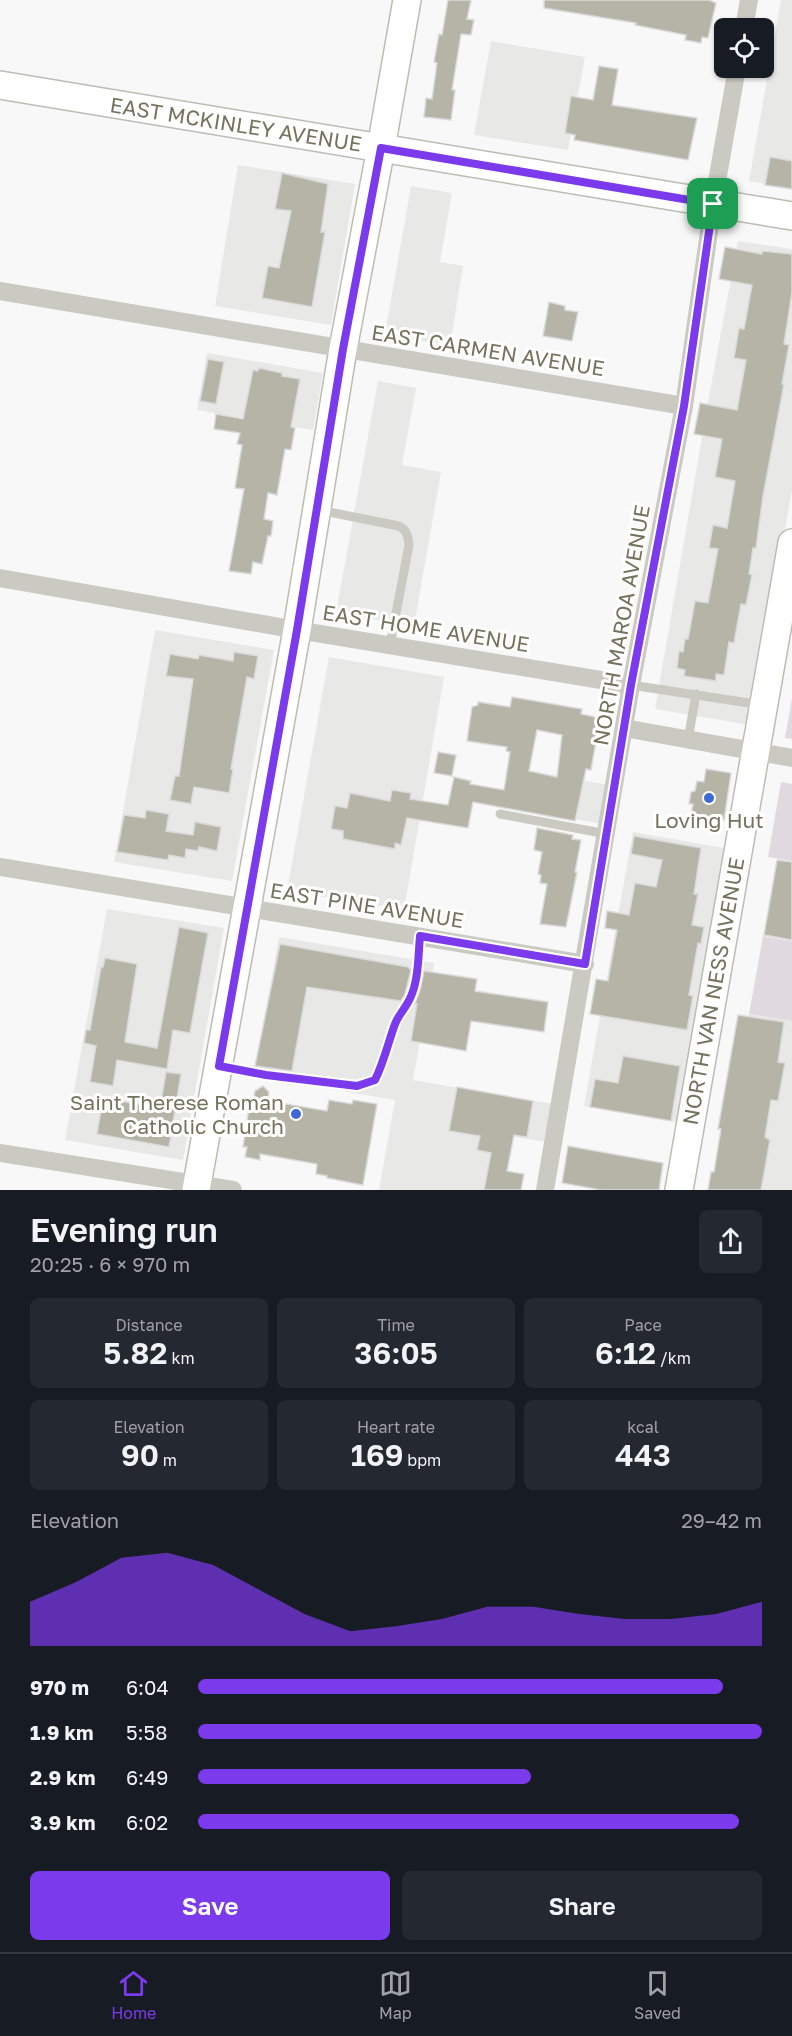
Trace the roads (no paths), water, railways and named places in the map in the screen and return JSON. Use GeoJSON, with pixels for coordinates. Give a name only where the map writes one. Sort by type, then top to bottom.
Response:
{"type":"FeatureCollection","features":[{"type":"Feature","properties":{"kind":"main road"},"geometry":{"type":"LineString","coordinates":[[197,1187],[297,630],[343,349],[407,0]]}},
{"type":"Feature","properties":{"kind":"main road","name":"EAST MCKINLEY AVENUE"},"geometry":{"type":"LineString","coordinates":[[0,85],[792,216]]}},
{"type":"Feature","properties":{"kind":"main road","name":"NORTH VAN NESS AVENUE"},"geometry":{"type":"LineString","coordinates":[[679,1190],[792,543]]}},
{"type":"Feature","properties":{"kind":"street"},"geometry":{"type":"LineString","coordinates":[[745,18],[748,0]]}},
{"type":"Feature","properties":{"kind":"street","name":"NORTH MAROA AVENUE"},"geometry":{"type":"LineString","coordinates":[[545,1190],[631,685],[684,406],[713,204],[735,78]]}},
{"type":"Feature","properties":{"kind":"street","name":"EAST CARMEN AVENUE"},"geometry":{"type":"LineString","coordinates":[[0,291],[684,406]]}},
{"type":"Feature","properties":{"kind":"street","name":"EAST HOME AVENUE"},"geometry":{"type":"LineString","coordinates":[[0,578],[631,685]]}},
{"type":"Feature","properties":{"kind":"street"},"geometry":{"type":"LineString","coordinates":[[624,728],[792,758]]}},
{"type":"Feature","properties":{"kind":"street","name":"EAST PINE AVENUE"},"geometry":{"type":"LineString","coordinates":[[0,867],[585,964]]}},
{"type":"Feature","properties":{"kind":"street"},"geometry":{"type":"LineString","coordinates":[[0,1153],[197,1187],[233,1190]]}},
{"type":"Feature","properties":{"kind":"lane"},"geometry":{"type":"LineString","coordinates":[[317,509],[399,526],[404,528],[408,535],[409,545],[390,645]]}},
{"type":"Feature","properties":{"kind":"lane"},"geometry":{"type":"LineString","coordinates":[[631,685],[763,705]]}},
{"type":"Feature","properties":{"kind":"lane"},"geometry":{"type":"LineString","coordinates":[[688,740],[696,694]]}},
{"type":"Feature","properties":{"kind":"lane"},"geometry":{"type":"LineString","coordinates":[[500,814],[607,834]]}},
{"type":"Feature","properties":{"kind":"lane"},"geometry":{"type":"LineString","coordinates":[[219,1066],[266,1075],[357,1086],[375,1080],[384,1061],[399,1014],[407,1004],[414,986],[420,936]]}},
{"type":"Feature","properties":{"kind":"place","name":"Loving Hut"},"geometry":{"type":"Point","coordinates":[709,798]}},
{"type":"Feature","properties":{"kind":"place","name":"Saint Therese Roman Catholic Church"},"geometry":{"type":"Point","coordinates":[296,1114]}}]}
